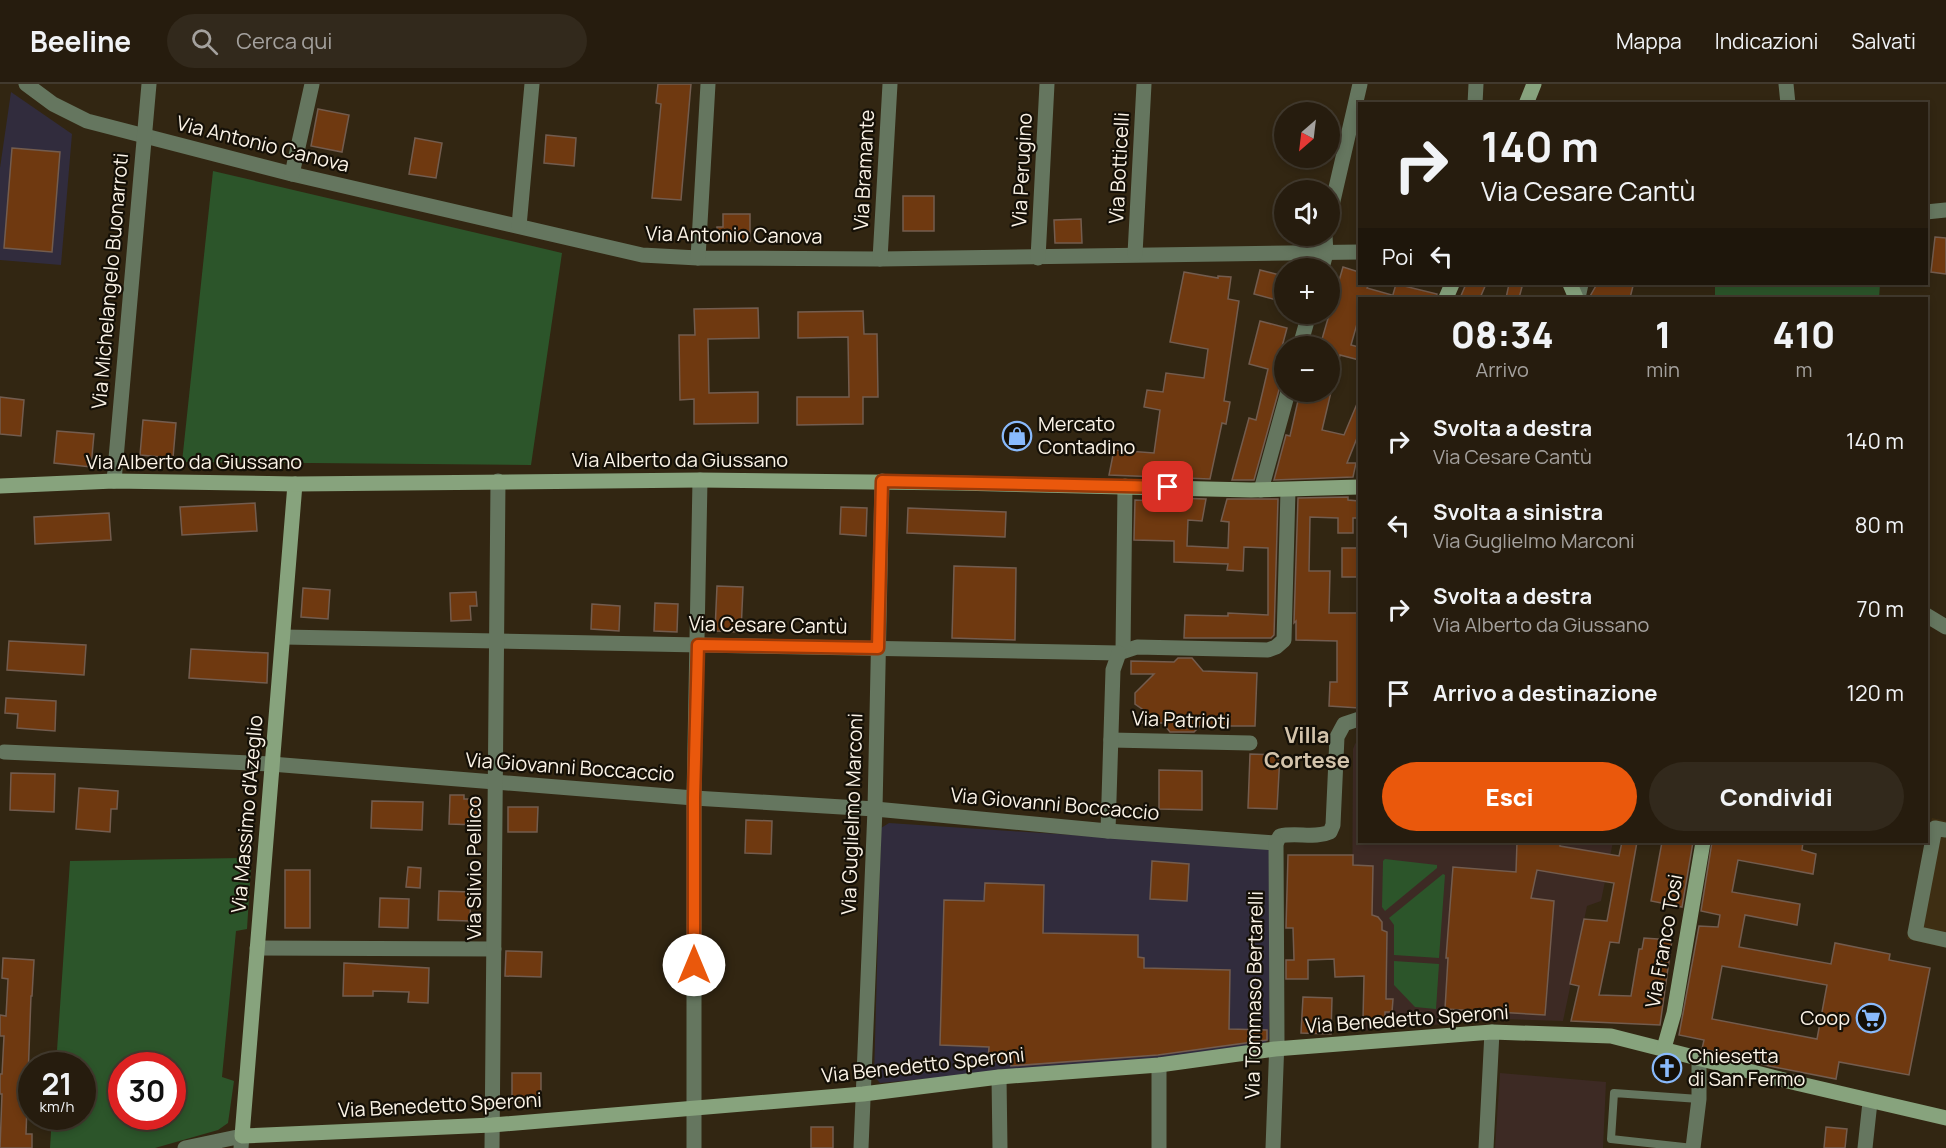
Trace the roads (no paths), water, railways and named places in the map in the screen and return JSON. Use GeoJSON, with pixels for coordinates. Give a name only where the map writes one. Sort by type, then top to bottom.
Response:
{"type":"FeatureCollection","features":[{"type":"Feature","properties":{"kind":"street","name":"Via Antonio Canova"},"geometry":{"type":"LineString","coordinates":[[26,84],[53,104],[87,121],[292,174],[642,255],[698,258],[880,259],[1358,252]]}},
{"type":"Feature","properties":{"kind":"street","name":"Via Michelangelo Buonarroti"},"geometry":{"type":"LineString","coordinates":[[114,481],[149,84]]}},
{"type":"Feature","properties":{"kind":"street"},"geometry":{"type":"LineString","coordinates":[[292,174],[312,84]]}},
{"type":"Feature","properties":{"kind":"street"},"geometry":{"type":"LineString","coordinates":[[519,226],[532,84]]}},
{"type":"Feature","properties":{"kind":"street"},"geometry":{"type":"LineString","coordinates":[[698,258],[708,84]]}},
{"type":"Feature","properties":{"kind":"street","name":"Via Bramante"},"geometry":{"type":"LineString","coordinates":[[880,259],[890,84]]}},
{"type":"Feature","properties":{"kind":"street","name":"Via Perugino"},"geometry":{"type":"LineString","coordinates":[[1038,258],[1047,84]]}},
{"type":"Feature","properties":{"kind":"street","name":"Via Botticelli"},"geometry":{"type":"LineString","coordinates":[[1135,254],[1144,84]]}},
{"type":"Feature","properties":{"kind":"street"},"geometry":{"type":"LineString","coordinates":[[1338,180],[1360,84]]}},
{"type":"Feature","properties":{"kind":"street"},"geometry":{"type":"LineString","coordinates":[[1475,102],[1476,84]]}},
{"type":"Feature","properties":{"kind":"street"},"geometry":{"type":"LineString","coordinates":[[1527,102],[1534,84]]}},
{"type":"Feature","properties":{"kind":"street"},"geometry":{"type":"LineString","coordinates":[[1786,84],[1788,102]]}},
{"type":"Feature","properties":{"kind":"street"},"geometry":{"type":"LineString","coordinates":[[1928,212],[1946,210]]}},
{"type":"Feature","properties":{"kind":"street"},"geometry":{"type":"LineString","coordinates":[[1325,258],[1326,246]]}},
{"type":"Feature","properties":{"kind":"street"},"geometry":{"type":"LineString","coordinates":[[1261,490],[1285,402]]}},
{"type":"Feature","properties":{"kind":"street"},"geometry":{"type":"LineString","coordinates":[[694,1148],[694,798],[700,480]]}},
{"type":"Feature","properties":{"kind":"street","name":"Via Alberto da Giussano"},"geometry":{"type":"LineString","coordinates":[[0,486],[114,481],[295,484],[700,480],[882,481],[1261,490],[1358,487]]}},
{"type":"Feature","properties":{"kind":"street","name":"Via Silvio Pellico"},"geometry":{"type":"LineString","coordinates":[[492,1148],[498,481]]}},
{"type":"Feature","properties":{"kind":"street","name":"Via Guglielmo Marconi"},"geometry":{"type":"LineString","coordinates":[[861,1148],[875,809],[882,481]]}},
{"type":"Feature","properties":{"kind":"street","name":"Via Massimo d'Azeglio"},"geometry":{"type":"LineString","coordinates":[[242,1142],[295,484]]}},
{"type":"Feature","properties":{"kind":"street"},"geometry":{"type":"LineString","coordinates":[[1108,831],[1113,670],[1121,652],[1125,486]]}},
{"type":"Feature","properties":{"kind":"street","name":"Via Cesare Cantù"},"geometry":{"type":"LineString","coordinates":[[283,637],[496,643],[1121,652],[1137,647],[1268,650],[1284,640],[1288,490]]}},
{"type":"Feature","properties":{"kind":"street"},"geometry":{"type":"LineString","coordinates":[[1928,616],[1946,627]]}},
{"type":"Feature","properties":{"kind":"street"},"geometry":{"type":"LineString","coordinates":[[1276,843],[1280,836],[1291,833],[1323,836],[1330,832],[1333,825],[1337,737],[1344,724],[1358,719]]}},
{"type":"Feature","properties":{"kind":"street","name":"Via Patrioti"},"geometry":{"type":"LineString","coordinates":[[1111,740],[1250,743]]}},
{"type":"Feature","properties":{"kind":"street","name":"Via Giovanni Boccaccio"},"geometry":{"type":"LineString","coordinates":[[4,752],[272,764],[694,798],[875,809],[1108,831],[1276,843]]}},
{"type":"Feature","properties":{"kind":"street"},"geometry":{"type":"LineString","coordinates":[[1946,831],[1935,828],[1915,933],[1946,940]]}},
{"type":"Feature","properties":{"kind":"street","name":"Via Tommaso Bertarelli"},"geometry":{"type":"LineString","coordinates":[[1273,1148],[1276,843]]}},
{"type":"Feature","properties":{"kind":"street","name":"Via Franco Tosi"},"geometry":{"type":"LineString","coordinates":[[1665,1048],[1674,1013],[1703,843]]}},
{"type":"Feature","properties":{"kind":"street"},"geometry":{"type":"LineString","coordinates":[[257,948],[494,949]]}},
{"type":"Feature","properties":{"kind":"street"},"geometry":{"type":"LineString","coordinates":[[1486,1148],[1492,1032]]}},
{"type":"Feature","properties":{"kind":"street","name":"Via Benedetto Speroni"},"geometry":{"type":"LineString","coordinates":[[185,1148],[863,1094],[999,1077],[1159,1065],[1275,1049],[1492,1032],[1611,1036],[1870,1102],[1946,1118]]}},
{"type":"Feature","properties":{"kind":"street"},"geometry":{"type":"LineString","coordinates":[[1693,1148],[1699,1099],[1699,1058]]}},
{"type":"Feature","properties":{"kind":"street"},"geometry":{"type":"LineString","coordinates":[[1159,1065],[1159,1148]]}},
{"type":"Feature","properties":{"kind":"street"},"geometry":{"type":"LineString","coordinates":[[999,1077],[1000,1148]]}},
{"type":"Feature","properties":{"kind":"street"},"geometry":{"type":"LineString","coordinates":[[1865,1148],[1870,1102]]}},
{"type":"Feature","properties":{"kind":"lane"},"geometry":{"type":"LineString","coordinates":[[1693,1148],[1611,1139],[1614,1093],[1699,1099]]}},
{"type":"Feature","properties":{"kind":"place","name":"Mercato Contadino"},"geometry":{"type":"Point","coordinates":[1017,436]}},
{"type":"Feature","properties":{"kind":"place","name":"Coop"},"geometry":{"type":"Point","coordinates":[1871,1018]}},
{"type":"Feature","properties":{"kind":"place","name":"Chiesetta di San Fermo"},"geometry":{"type":"Point","coordinates":[1667,1068]}},
{"type":"Feature","properties":{"kind":"district","name":"Villa Cortese"},"geometry":{"type":"Point","coordinates":[1307,748]}}]}
